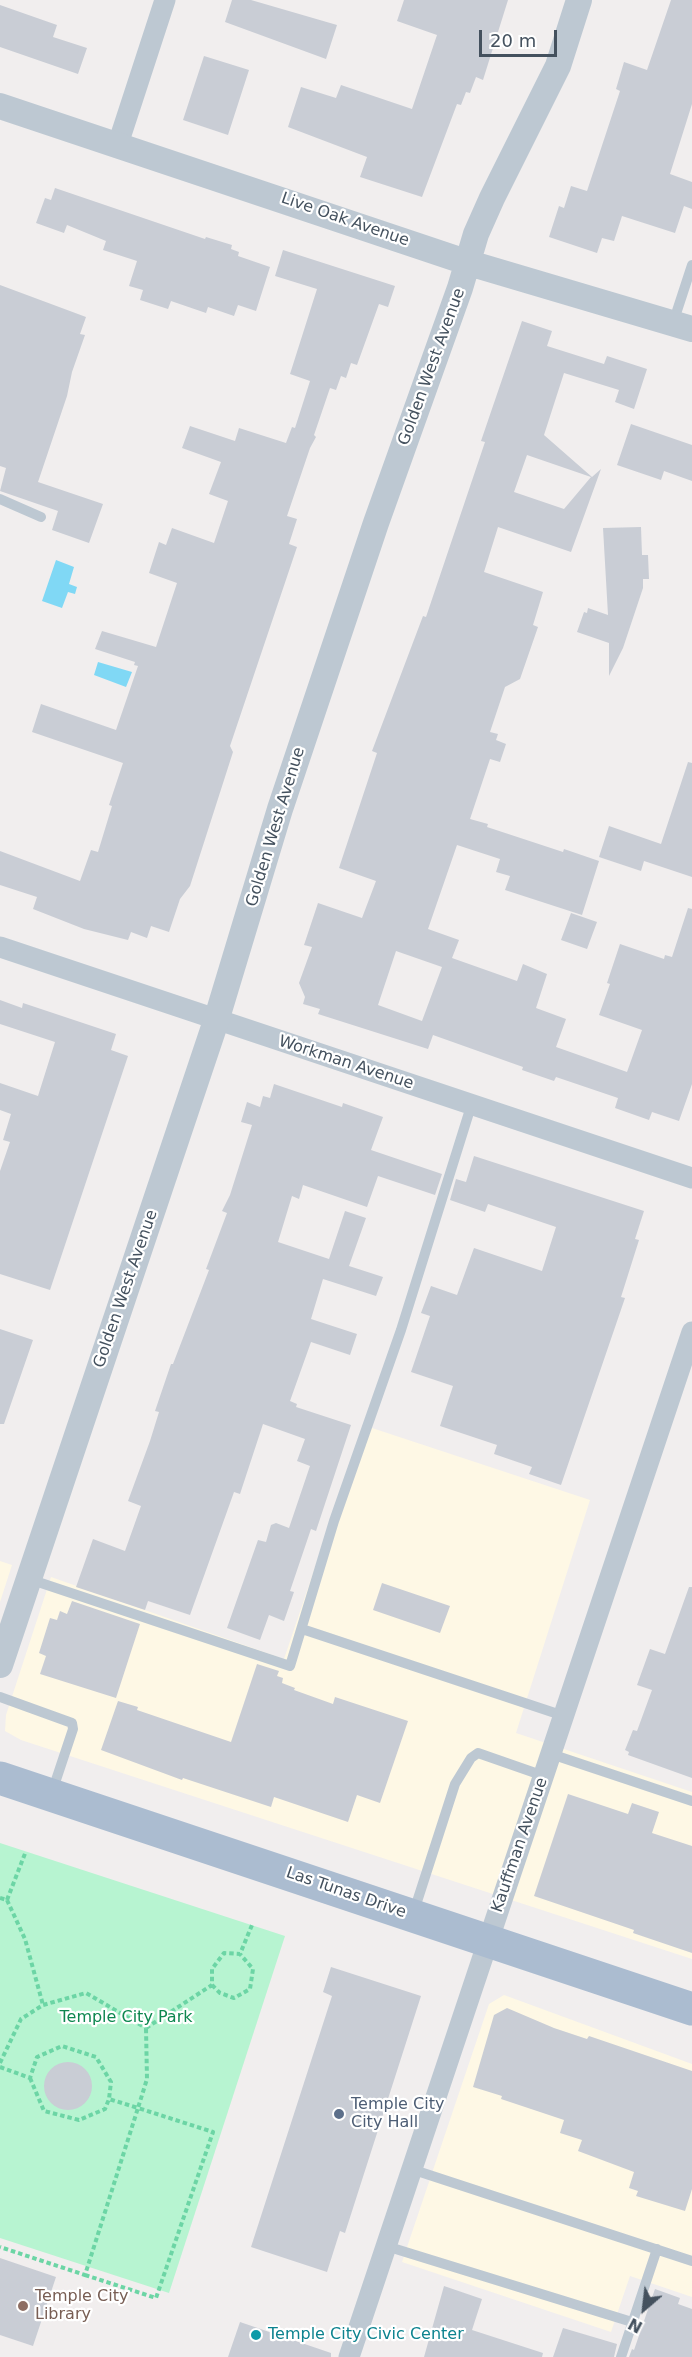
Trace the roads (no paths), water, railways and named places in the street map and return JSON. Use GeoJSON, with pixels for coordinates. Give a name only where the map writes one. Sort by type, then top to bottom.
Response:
{"type":"FeatureCollection","features":[{"type":"Feature","properties":{"kind":"main road","name":"Las Tunas Drive"},"geometry":{"type":"LineString","coordinates":[[0,1778],[692,2009]]}},
{"type":"Feature","properties":{"kind":"street"},"geometry":{"type":"LineString","coordinates":[[118,144],[165,0]]}},
{"type":"Feature","properties":{"kind":"street","name":"Golden West Avenue"},"geometry":{"type":"LineString","coordinates":[[0,1665],[216,1021],[280,809],[376,523],[469,263],[477,234],[492,198],[558,66],[579,0]]}},
{"type":"Feature","properties":{"kind":"street","name":"Live Oak Avenue"},"geometry":{"type":"LineString","coordinates":[[0,106],[469,263],[682,326]]}},
{"type":"Feature","properties":{"kind":"street","name":"Workman Avenue"},"geometry":{"type":"LineString","coordinates":[[0,947],[692,1178]]}},
{"type":"Feature","properties":{"kind":"street","name":"Kauffman Avenue"},"geometry":{"type":"LineString","coordinates":[[349,2357],[692,1332]]}},
{"type":"Feature","properties":{"kind":"lane"},"geometry":{"type":"LineString","coordinates":[[682,326],[692,265]]}},
{"type":"Feature","properties":{"kind":"lane"},"geometry":{"type":"LineString","coordinates":[[0,499],[41,517]]}},
{"type":"Feature","properties":{"kind":"lane"},"geometry":{"type":"LineString","coordinates":[[29,1579],[290,1666],[334,1521],[401,1330],[472,1103]]}},
{"type":"Feature","properties":{"kind":"lane"},"geometry":{"type":"LineString","coordinates":[[302,1629],[564,1716]]}},
{"type":"Feature","properties":{"kind":"lane"},"geometry":{"type":"LineString","coordinates":[[0,1697],[72,1723],[74,1729],[51,1795]]}},
{"type":"Feature","properties":{"kind":"lane"},"geometry":{"type":"LineString","coordinates":[[412,1916],[455,1784],[471,1758],[478,1753],[544,1776]]}},
{"type":"Feature","properties":{"kind":"lane"},"geometry":{"type":"LineString","coordinates":[[551,1754],[692,1801]]}},
{"type":"Feature","properties":{"kind":"lane"},"geometry":{"type":"LineString","coordinates":[[411,2169],[692,2261]]}},
{"type":"Feature","properties":{"kind":"lane"},"geometry":{"type":"LineString","coordinates":[[386,2246],[633,2322]]}},
{"type":"Feature","properties":{"kind":"lane"},"geometry":{"type":"LineString","coordinates":[[621,2357],[657,2249]]}},
{"type":"Feature","properties":{"kind":"water"},"geometry":{"type":"Polygon","coordinates":[[[56,560],[74,567],[69,584],[77,587],[75,594],[68,592],[62,608],[42,601],[56,560]]]}},
{"type":"Feature","properties":{"kind":"water"},"geometry":{"type":"Polygon","coordinates":[[[98,662],[132,672],[126,687],[94,675],[98,662]]]}},
{"type":"Feature","properties":{"kind":"place","name":"Temple City City Hall"},"geometry":{"type":"Point","coordinates":[339,2114]}},
{"type":"Feature","properties":{"kind":"place","name":"Temple City Library"},"geometry":{"type":"Point","coordinates":[23,2306]}},
{"type":"Feature","properties":{"kind":"place","name":"Temple City Civic Center"},"geometry":{"type":"Point","coordinates":[256,2335]}},
{"type":"Feature","properties":{"kind":"park label","name":"Temple City Park"},"geometry":{"type":"Point","coordinates":[126,2018]}}]}
